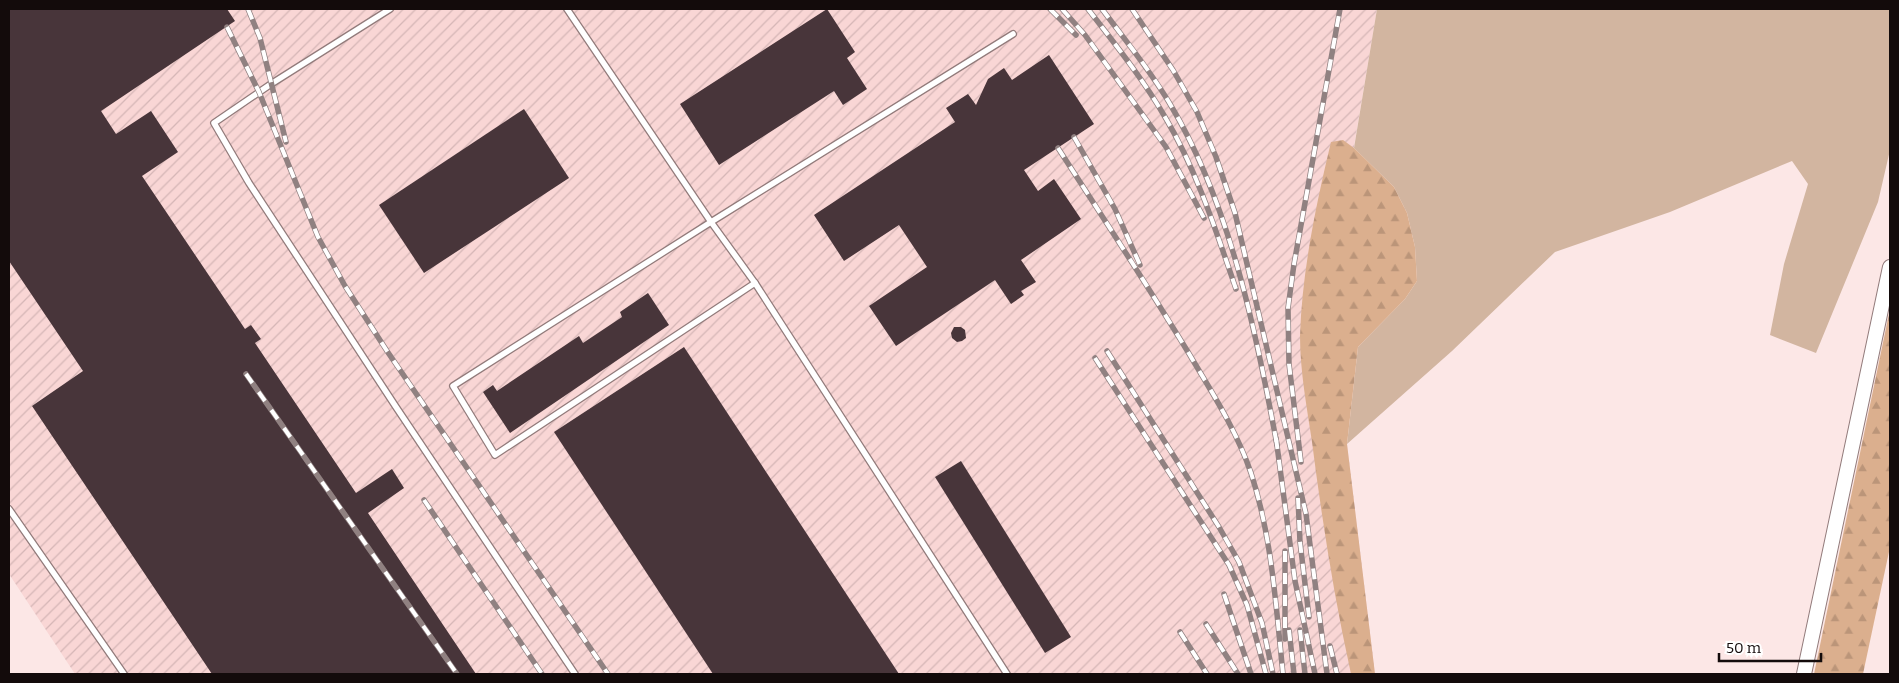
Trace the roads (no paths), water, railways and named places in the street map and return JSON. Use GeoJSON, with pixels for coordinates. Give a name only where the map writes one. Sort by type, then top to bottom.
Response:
{"type":"FeatureCollection","features":[{"type":"Feature","properties":{"kind":"street"},"geometry":{"type":"LineString","coordinates":[[1804,674],[1890,267]]}},
{"type":"Feature","properties":{"kind":"lane"},"geometry":{"type":"LineString","coordinates":[[390,9],[271,84],[214,123],[249,183],[368,365],[575,674]]}},
{"type":"Feature","properties":{"kind":"lane"},"geometry":{"type":"LineString","coordinates":[[566,9],[711,222],[755,283],[1007,674]]}},
{"type":"Feature","properties":{"kind":"lane"},"geometry":{"type":"LineString","coordinates":[[755,283],[494,454],[453,386],[711,222],[1013,34]]}},
{"type":"Feature","properties":{"kind":"lane"},"geometry":{"type":"LineString","coordinates":[[9,508],[124,674]]}},
{"type":"Feature","properties":{"kind":"railway"},"geometry":{"type":"LineString","coordinates":[[248,9],[260,38],[286,142]]}},
{"type":"Feature","properties":{"kind":"railway"},"geometry":{"type":"LineString","coordinates":[[1050,9],[1076,35]]}},
{"type":"Feature","properties":{"kind":"railway"},"geometry":{"type":"LineString","coordinates":[[1062,9],[1085,35],[1166,147],[1204,218]]}},
{"type":"Feature","properties":{"kind":"railway"},"geometry":{"type":"LineString","coordinates":[[1088,9],[1138,75],[1187,158],[1236,289]]}},
{"type":"Feature","properties":{"kind":"railway"},"geometry":{"type":"LineString","coordinates":[[1102,9],[1146,67],[1170,104],[1191,143],[1209,183],[1225,226],[1250,313],[1277,445]]}},
{"type":"Feature","properties":{"kind":"railway"},"geometry":{"type":"LineString","coordinates":[[1132,9],[1173,70],[1197,112],[1216,157],[1235,213],[1306,514],[1327,674]]}},
{"type":"Feature","properties":{"kind":"railway"},"geometry":{"type":"LineString","coordinates":[[1301,462],[1289,364],[1288,308],[1294,264],[1340,9]]}},
{"type":"Feature","properties":{"kind":"railway"},"geometry":{"type":"LineString","coordinates":[[227,27],[259,92],[318,237],[345,286],[387,351],[608,674]]}},
{"type":"Feature","properties":{"kind":"railway"},"geometry":{"type":"LineString","coordinates":[[1074,137],[1115,209],[1140,265]]}},
{"type":"Feature","properties":{"kind":"railway"},"geometry":{"type":"LineString","coordinates":[[1058,148],[1188,352],[1222,411],[1245,457],[1258,497],[1269,547],[1283,674]]}},
{"type":"Feature","properties":{"kind":"railway"},"geometry":{"type":"LineString","coordinates":[[1107,351],[1219,527],[1239,562],[1262,623],[1273,674]]}},
{"type":"Feature","properties":{"kind":"railway"},"geometry":{"type":"LineString","coordinates":[[1095,358],[1229,565],[1247,605],[1266,674]]}},
{"type":"Feature","properties":{"kind":"railway"},"geometry":{"type":"LineString","coordinates":[[246,374],[457,674]]}},
{"type":"Feature","properties":{"kind":"railway"},"geometry":{"type":"LineString","coordinates":[[1276,438],[1295,581],[1315,674]]}},
{"type":"Feature","properties":{"kind":"railway"},"geometry":{"type":"LineString","coordinates":[[1298,498],[1300,542],[1309,617]]}},
{"type":"Feature","properties":{"kind":"railway"},"geometry":{"type":"LineString","coordinates":[[424,500],[542,674]]}},
{"type":"Feature","properties":{"kind":"railway"},"geometry":{"type":"LineString","coordinates":[[1285,551],[1285,639]]}},
{"type":"Feature","properties":{"kind":"railway"},"geometry":{"type":"LineString","coordinates":[[1224,594],[1251,674]]}},
{"type":"Feature","properties":{"kind":"railway"},"geometry":{"type":"LineString","coordinates":[[1206,624],[1238,674]]}},
{"type":"Feature","properties":{"kind":"railway"},"geometry":{"type":"LineString","coordinates":[[1289,630],[1294,674]]}},
{"type":"Feature","properties":{"kind":"railway"},"geometry":{"type":"LineString","coordinates":[[1300,630],[1305,674]]}},
{"type":"Feature","properties":{"kind":"railway"},"geometry":{"type":"LineString","coordinates":[[1180,632],[1207,674]]}},
{"type":"Feature","properties":{"kind":"railway"},"geometry":{"type":"LineString","coordinates":[[1330,646],[1337,674]]}}]}
